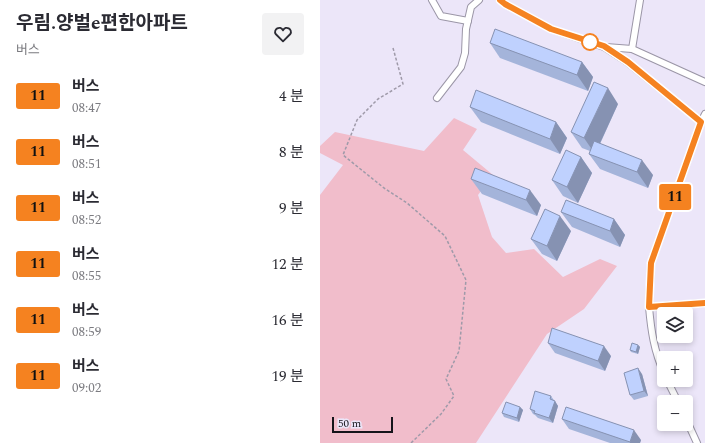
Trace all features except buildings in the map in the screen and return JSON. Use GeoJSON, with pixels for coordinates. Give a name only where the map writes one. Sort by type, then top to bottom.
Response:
{"type":"FeatureCollection","features":[{"type":"Feature","properties":{"kind":"street"},"geometry":{"type":"LineString","coordinates":[[432,0],[440,16],[468,21]]}},
{"type":"Feature","properties":{"kind":"street"},"geometry":{"type":"LineString","coordinates":[[437,98],[462,67],[465,53],[466,28],[471,7],[479,0]]}},
{"type":"Feature","properties":{"kind":"street"},"geometry":{"type":"LineString","coordinates":[[500,0],[551,29],[604,46],[632,49],[705,82]]}},
{"type":"Feature","properties":{"kind":"street"},"geometry":{"type":"LineString","coordinates":[[632,49],[640,0]]}},
{"type":"Feature","properties":{"kind":"street"},"geometry":{"type":"LineString","coordinates":[[604,46],[628,62],[701,122]]}},
{"type":"Feature","properties":{"kind":"street"},"geometry":{"type":"LineString","coordinates":[[657,354],[651,334],[649,307],[651,263],[705,114]]}},
{"type":"Feature","properties":{"kind":"street"},"geometry":{"type":"LineString","coordinates":[[649,307],[705,303]]}},
{"type":"Feature","properties":{"kind":"street"},"geometry":{"type":"LineString","coordinates":[[692,431],[697,443]]}},
{"type":"Feature","properties":{"kind":"path"},"geometry":{"type":"LineString","coordinates":[[393,48],[403,84],[378,99],[357,120],[344,155],[384,188],[407,203],[445,236],[466,280],[459,351],[446,379],[454,396],[441,414],[411,443]]}},
{"type":"Feature","properties":{"kind":"shaded area"},"geometry":{"type":"Polygon","coordinates":[[[454,118],[477,129],[463,150],[493,175],[478,195],[492,237],[506,253],[534,249],[563,277],[600,259],[617,266],[584,309],[547,334],[476,443],[320,443],[320,195],[343,165],[320,153],[320,146],[335,132],[424,151],[454,118]]]}},
{"type":"Feature","properties":{"kind":"bus line","name":"11"},"geometry":{"type":"LineString","coordinates":[[500,0],[551,29],[604,46],[628,62],[701,122],[651,263],[649,307],[705,303]]}}]}
